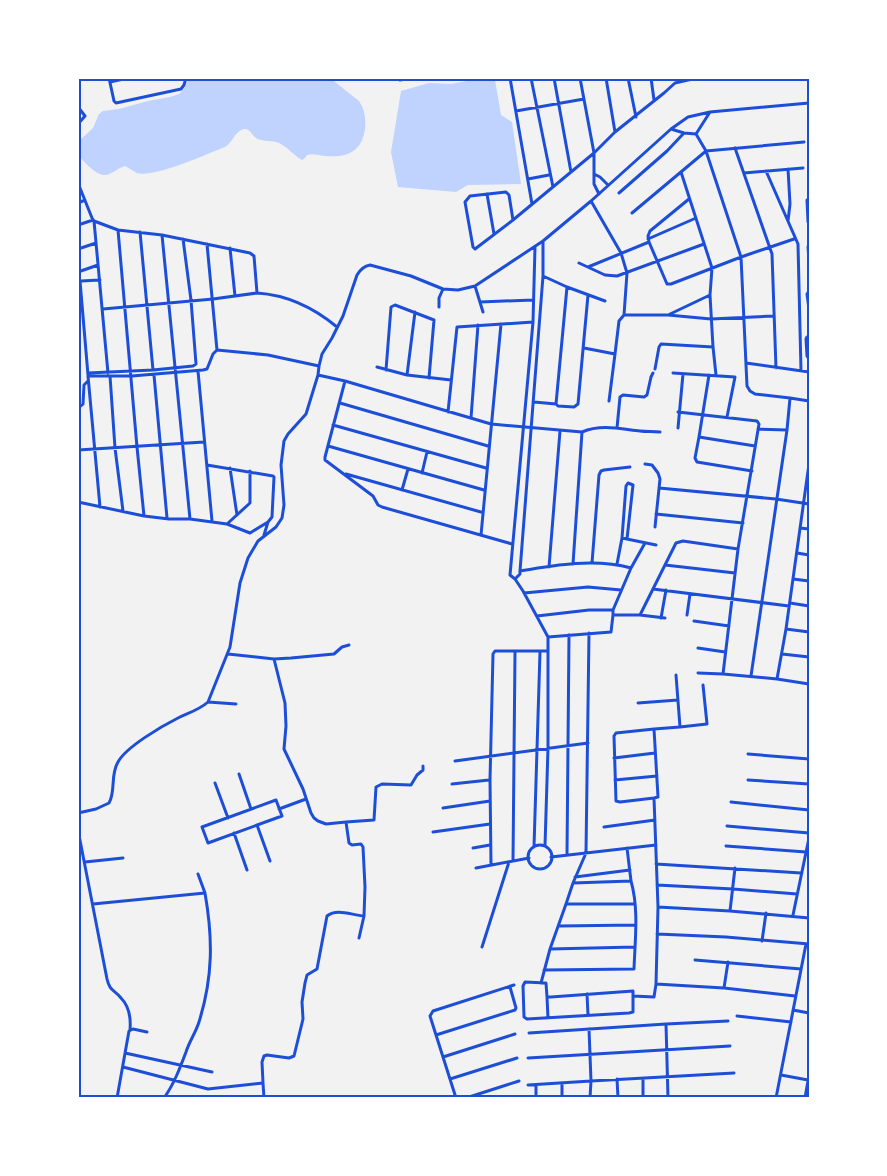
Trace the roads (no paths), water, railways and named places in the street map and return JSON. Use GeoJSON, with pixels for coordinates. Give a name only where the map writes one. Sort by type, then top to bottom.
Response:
{"type":"FeatureCollection","features":[{"type":"Feature","properties":{"kind":"street"},"geometry":{"type":"LineString","coordinates":[[128,78],[110,80],[114,101],[117,103],[181,89],[186,78]]}},
{"type":"Feature","properties":{"kind":"street"},"geometry":{"type":"LineString","coordinates":[[400,80],[411,78]]}},
{"type":"Feature","properties":{"kind":"street"},"geometry":{"type":"LineString","coordinates":[[510,78],[532,204]]}},
{"type":"Feature","properties":{"kind":"street"},"geometry":{"type":"LineString","coordinates":[[531,78],[553,187]]}},
{"type":"Feature","properties":{"kind":"street"},"geometry":{"type":"LineString","coordinates":[[554,78],[572,172]]}},
{"type":"Feature","properties":{"kind":"street"},"geometry":{"type":"LineString","coordinates":[[580,78],[594,153],[594,184],[599,194]]}},
{"type":"Feature","properties":{"kind":"street"},"geometry":{"type":"LineString","coordinates":[[606,78],[615,132]]}},
{"type":"Feature","properties":{"kind":"street"},"geometry":{"type":"LineString","coordinates":[[628,78],[636,117]]}},
{"type":"Feature","properties":{"kind":"street"},"geometry":{"type":"LineString","coordinates":[[651,78],[654,100]]}},
{"type":"Feature","properties":{"kind":"street"},"geometry":{"type":"LineString","coordinates":[[513,220],[507,193],[470,196],[465,202],[473,248],[476,249],[513,220],[572,172],[615,132],[636,117],[674,80],[698,78]]}},
{"type":"Feature","properties":{"kind":"street"},"geometry":{"type":"LineString","coordinates":[[516,111],[584,99]]}},
{"type":"Feature","properties":{"kind":"street"},"geometry":{"type":"LineString","coordinates":[[78,813],[109,803],[116,764],[131,747],[208,702],[228,654],[240,583],[248,558],[254,545],[279,524],[283,514],[281,465],[284,441],[306,414],[322,354],[343,316],[357,275],[362,269],[368,266],[411,276],[443,289],[458,290],[475,286],[543,241],[671,129],[688,117],[710,112],[809,103]]}},
{"type":"Feature","properties":{"kind":"street"},"geometry":{"type":"LineString","coordinates":[[78,107],[85,116],[78,124]]}},
{"type":"Feature","properties":{"kind":"street"},"geometry":{"type":"LineString","coordinates":[[696,134],[710,112]]}},
{"type":"Feature","properties":{"kind":"street"},"geometry":{"type":"LineString","coordinates":[[671,129],[696,134]]}},
{"type":"Feature","properties":{"kind":"street"},"geometry":{"type":"LineString","coordinates":[[619,193],[684,133]]}},
{"type":"Feature","properties":{"kind":"street"},"geometry":{"type":"LineString","coordinates":[[696,134],[706,151],[741,257],[747,386],[752,393],[809,401]]}},
{"type":"Feature","properties":{"kind":"street"},"geometry":{"type":"LineString","coordinates":[[632,213],[706,151],[804,142]]}},
{"type":"Feature","properties":{"kind":"street"},"geometry":{"type":"LineString","coordinates":[[735,148],[770,248],[776,368]]}},
{"type":"Feature","properties":{"kind":"street"},"geometry":{"type":"LineString","coordinates":[[744,172],[803,168]]}},
{"type":"Feature","properties":{"kind":"street"},"geometry":{"type":"LineString","coordinates":[[788,169],[790,204],[788,221]]}},
{"type":"Feature","properties":{"kind":"street"},"geometry":{"type":"LineString","coordinates":[[766,171],[798,244],[801,371]]}},
{"type":"Feature","properties":{"kind":"street"},"geometry":{"type":"LineString","coordinates":[[681,172],[711,268],[711,319],[717,375]]}},
{"type":"Feature","properties":{"kind":"street"},"geometry":{"type":"LineString","coordinates":[[594,174],[608,185]]}},
{"type":"Feature","properties":{"kind":"street"},"geometry":{"type":"LineString","coordinates":[[528,179],[550,175]]}},
{"type":"Feature","properties":{"kind":"street"},"geometry":{"type":"LineString","coordinates":[[78,183],[93,220],[123,512]]}},
{"type":"Feature","properties":{"kind":"street"},"geometry":{"type":"LineString","coordinates":[[487,194],[494,234]]}},
{"type":"Feature","properties":{"kind":"street"},"geometry":{"type":"LineString","coordinates":[[689,199],[648,235],[665,282],[669,284],[794,239]]}},
{"type":"Feature","properties":{"kind":"street"},"geometry":{"type":"LineString","coordinates":[[807,222],[807,201],[809,199]]}},
{"type":"Feature","properties":{"kind":"street"},"geometry":{"type":"LineString","coordinates":[[78,203],[85,200]]}},
{"type":"Feature","properties":{"kind":"street"},"geometry":{"type":"LineString","coordinates":[[591,201],[621,254],[627,273],[624,315],[618,322],[609,401]]}},
{"type":"Feature","properties":{"kind":"street"},"geometry":{"type":"LineString","coordinates":[[588,267],[696,218]]}},
{"type":"Feature","properties":{"kind":"street"},"geometry":{"type":"LineString","coordinates":[[78,225],[93,220],[118,230],[162,235],[250,253],[254,256],[256,293]]}},
{"type":"Feature","properties":{"kind":"street"},"geometry":{"type":"LineString","coordinates":[[118,230],[144,516]]}},
{"type":"Feature","properties":{"kind":"street"},"geometry":{"type":"LineString","coordinates":[[140,232],[167,518]]}},
{"type":"Feature","properties":{"kind":"street"},"geometry":{"type":"LineString","coordinates":[[162,235],[190,519]]}},
{"type":"Feature","properties":{"kind":"street"},"geometry":{"type":"LineString","coordinates":[[175,370],[196,364],[183,239]]}},
{"type":"Feature","properties":{"kind":"street"},"geometry":{"type":"LineString","coordinates":[[515,579],[520,574],[543,276],[543,241]]}},
{"type":"Feature","properties":{"kind":"street"},"geometry":{"type":"LineString","coordinates":[[78,249],[96,243]]}},
{"type":"Feature","properties":{"kind":"street"},"geometry":{"type":"LineString","coordinates":[[109,374],[132,376],[175,370],[198,371],[208,368],[217,350],[207,244]]}},
{"type":"Feature","properties":{"kind":"street"},"geometry":{"type":"LineString","coordinates":[[579,263],[609,276],[621,276],[704,244]]}},
{"type":"Feature","properties":{"kind":"street"},"geometry":{"type":"LineString","coordinates":[[809,245],[809,260]]}},
{"type":"Feature","properties":{"kind":"street"},"geometry":{"type":"LineString","coordinates":[[535,247],[533,322],[510,575],[524,593],[548,637],[545,846]]}},
{"type":"Feature","properties":{"kind":"street"},"geometry":{"type":"LineString","coordinates":[[230,248],[235,296]]}},
{"type":"Feature","properties":{"kind":"street"},"geometry":{"type":"LineString","coordinates":[[78,272],[98,265]]}},
{"type":"Feature","properties":{"kind":"street"},"geometry":{"type":"LineString","coordinates":[[543,276],[605,301]]}},
{"type":"Feature","properties":{"kind":"street"},"geometry":{"type":"LineString","coordinates":[[100,279],[79,281],[100,507]]}},
{"type":"Feature","properties":{"kind":"street"},"geometry":{"type":"LineString","coordinates":[[475,286],[483,312]]}},
{"type":"Feature","properties":{"kind":"street"},"geometry":{"type":"LineString","coordinates":[[556,404],[567,287]]}},
{"type":"Feature","properties":{"kind":"street"},"geometry":{"type":"LineString","coordinates":[[439,307],[439,298],[443,289]]}},
{"type":"Feature","properties":{"kind":"street"},"geometry":{"type":"LineString","coordinates":[[534,290],[541,291]]}},
{"type":"Feature","properties":{"kind":"street"},"geometry":{"type":"LineString","coordinates":[[809,291],[807,294],[809,309]]}},
{"type":"Feature","properties":{"kind":"street"},"geometry":{"type":"LineString","coordinates":[[103,309],[256,293],[270,294],[309,307],[322,314],[337,327]]}},
{"type":"Feature","properties":{"kind":"street"},"geometry":{"type":"LineString","coordinates":[[534,402],[556,404],[560,407],[577,406],[588,295]]}},
{"type":"Feature","properties":{"kind":"street"},"geometry":{"type":"LineString","coordinates":[[668,315],[710,296]]}},
{"type":"Feature","properties":{"kind":"street"},"geometry":{"type":"LineString","coordinates":[[480,302],[533,300]]}},
{"type":"Feature","properties":{"kind":"street"},"geometry":{"type":"LineString","coordinates":[[386,370],[391,307],[395,305],[434,320],[429,378]]}},
{"type":"Feature","properties":{"kind":"street"},"geometry":{"type":"LineString","coordinates":[[407,375],[415,312]]}},
{"type":"Feature","properties":{"kind":"street"},"geometry":{"type":"LineString","coordinates":[[624,315],[668,315],[711,319],[774,316]]}},
{"type":"Feature","properties":{"kind":"street"},"geometry":{"type":"LineString","coordinates":[[448,412],[457,328],[459,326],[533,322]]}},
{"type":"Feature","properties":{"kind":"street"},"geometry":{"type":"LineString","coordinates":[[481,535],[501,324]]}},
{"type":"Feature","properties":{"kind":"street"},"geometry":{"type":"LineString","coordinates":[[471,418],[478,325]]}},
{"type":"Feature","properties":{"kind":"street"},"geometry":{"type":"LineString","coordinates":[[78,337],[84,336]]}},
{"type":"Feature","properties":{"kind":"street"},"geometry":{"type":"LineString","coordinates":[[809,337],[806,339],[809,359]]}},
{"type":"Feature","properties":{"kind":"street"},"geometry":{"type":"LineString","coordinates":[[656,369],[661,344],[713,347]]}},
{"type":"Feature","properties":{"kind":"street"},"geometry":{"type":"LineString","coordinates":[[584,348],[615,354]]}},
{"type":"Feature","properties":{"kind":"street"},"geometry":{"type":"LineString","coordinates":[[217,350],[268,355],[319,366]]}},
{"type":"Feature","properties":{"kind":"street"},"geometry":{"type":"LineString","coordinates":[[746,363],[809,372]]}},
{"type":"Feature","properties":{"kind":"street"},"geometry":{"type":"LineString","coordinates":[[377,367],[407,375],[451,380]]}},
{"type":"Feature","properties":{"kind":"street"},"geometry":{"type":"LineString","coordinates":[[88,377],[131,371],[153,372]]}},
{"type":"Feature","properties":{"kind":"street"},"geometry":{"type":"LineString","coordinates":[[198,371],[212,522]]}},
{"type":"Feature","properties":{"kind":"street"},"geometry":{"type":"LineString","coordinates":[[673,373],[735,377],[727,417]]}},
{"type":"Feature","properties":{"kind":"street"},"geometry":{"type":"LineString","coordinates":[[617,428],[621,396],[644,397],[647,395],[653,374]]}},
{"type":"Feature","properties":{"kind":"street"},"geometry":{"type":"LineString","coordinates":[[678,428],[683,374]]}},
{"type":"Feature","properties":{"kind":"street"},"geometry":{"type":"LineString","coordinates":[[318,375],[490,424],[560,431],[582,432],[596,428],[617,428],[660,432]]}},
{"type":"Feature","properties":{"kind":"street"},"geometry":{"type":"LineString","coordinates":[[709,375],[695,458],[697,462],[752,471]]}},
{"type":"Feature","properties":{"kind":"street"},"geometry":{"type":"LineString","coordinates":[[78,408],[83,404],[84,385],[88,377]]}},
{"type":"Feature","properties":{"kind":"street"},"geometry":{"type":"LineString","coordinates":[[345,381],[325,460],[373,496],[378,505],[513,544]]}},
{"type":"Feature","properties":{"kind":"street"},"geometry":{"type":"LineString","coordinates":[[751,676],[790,398]]}},
{"type":"Feature","properties":{"kind":"street"},"geometry":{"type":"LineString","coordinates":[[340,403],[488,446]]}},
{"type":"Feature","properties":{"kind":"street"},"geometry":{"type":"LineString","coordinates":[[678,412],[757,421],[759,424],[738,549],[723,674]]}},
{"type":"Feature","properties":{"kind":"street"},"geometry":{"type":"LineString","coordinates":[[333,425],[486,468]]}},
{"type":"Feature","properties":{"kind":"street"},"geometry":{"type":"LineString","coordinates":[[758,429],[787,430]]}},
{"type":"Feature","properties":{"kind":"street"},"geometry":{"type":"LineString","coordinates":[[549,567],[560,431]]}},
{"type":"Feature","properties":{"kind":"street"},"geometry":{"type":"LineString","coordinates":[[573,564],[582,432]]}},
{"type":"Feature","properties":{"kind":"street"},"geometry":{"type":"LineString","coordinates":[[699,437],[755,446]]}},
{"type":"Feature","properties":{"kind":"street"},"geometry":{"type":"LineString","coordinates":[[78,450],[204,442]]}},
{"type":"Feature","properties":{"kind":"street"},"geometry":{"type":"LineString","coordinates":[[328,446],[484,490]]}},
{"type":"Feature","properties":{"kind":"street"},"geometry":{"type":"LineString","coordinates":[[422,473],[427,452]]}},
{"type":"Feature","properties":{"kind":"street"},"geometry":{"type":"LineString","coordinates":[[645,464],[652,465],[660,479],[655,527]]}},
{"type":"Feature","properties":{"kind":"street"},"geometry":{"type":"LineString","coordinates":[[777,679],[809,464]]}},
{"type":"Feature","properties":{"kind":"street"},"geometry":{"type":"LineString","coordinates":[[207,465],[271,474],[274,477],[273,514],[264,535]]}},
{"type":"Feature","properties":{"kind":"street"},"geometry":{"type":"LineString","coordinates":[[592,563],[599,475],[604,470],[630,467]]}},
{"type":"Feature","properties":{"kind":"street"},"geometry":{"type":"LineString","coordinates":[[230,468],[237,515]]}},
{"type":"Feature","properties":{"kind":"street"},"geometry":{"type":"LineString","coordinates":[[402,490],[408,469]]}},
{"type":"Feature","properties":{"kind":"street"},"geometry":{"type":"LineString","coordinates":[[227,524],[249,503],[250,471]]}},
{"type":"Feature","properties":{"kind":"street"},"geometry":{"type":"LineString","coordinates":[[344,473],[482,512]]}},
{"type":"Feature","properties":{"kind":"street"},"geometry":{"type":"LineString","coordinates":[[617,564],[622,538],[626,486],[627,483],[632,483],[627,539]]}},
{"type":"Feature","properties":{"kind":"street"},"geometry":{"type":"LineString","coordinates":[[659,488],[809,504]]}},
{"type":"Feature","properties":{"kind":"street"},"geometry":{"type":"LineString","coordinates":[[78,502],[144,516],[227,524],[250,533],[268,522]]}},
{"type":"Feature","properties":{"kind":"street"},"geometry":{"type":"LineString","coordinates":[[656,514],[743,523]]}},
{"type":"Feature","properties":{"kind":"street"},"geometry":{"type":"LineString","coordinates":[[801,528],[809,529]]}},
{"type":"Feature","properties":{"kind":"street"},"geometry":{"type":"LineString","coordinates":[[622,538],[656,545]]}},
{"type":"Feature","properties":{"kind":"street"},"geometry":{"type":"LineString","coordinates":[[640,615],[675,545],[680,541],[738,549]]}},
{"type":"Feature","properties":{"kind":"street"},"geometry":{"type":"LineString","coordinates":[[548,637],[611,632],[613,612],[621,590],[645,543]]}},
{"type":"Feature","properties":{"kind":"street"},"geometry":{"type":"LineString","coordinates":[[797,553],[809,555]]}},
{"type":"Feature","properties":{"kind":"street"},"geometry":{"type":"LineString","coordinates":[[520,571],[592,563],[617,564],[631,568]]}},
{"type":"Feature","properties":{"kind":"street"},"geometry":{"type":"LineString","coordinates":[[665,565],[735,573]]}},
{"type":"Feature","properties":{"kind":"street"},"geometry":{"type":"LineString","coordinates":[[793,579],[809,581]]}},
{"type":"Feature","properties":{"kind":"street"},"geometry":{"type":"LineString","coordinates":[[524,593],[588,587],[621,590]]}},
{"type":"Feature","properties":{"kind":"street"},"geometry":{"type":"LineString","coordinates":[[653,589],[762,603],[809,606]]}},
{"type":"Feature","properties":{"kind":"street"},"geometry":{"type":"LineString","coordinates":[[537,616],[589,610],[663,618],[666,590]]}},
{"type":"Feature","properties":{"kind":"street"},"geometry":{"type":"LineString","coordinates":[[687,615],[690,594]]}},
{"type":"Feature","properties":{"kind":"street"},"geometry":{"type":"LineString","coordinates":[[694,621],[729,626]]}},
{"type":"Feature","properties":{"kind":"street"},"geometry":{"type":"LineString","coordinates":[[786,630],[809,632]]}},
{"type":"Feature","properties":{"kind":"street"},"geometry":{"type":"LineString","coordinates":[[541,983],[550,949],[575,877],[586,853],[589,633]]}},
{"type":"Feature","properties":{"kind":"street"},"geometry":{"type":"LineString","coordinates":[[567,855],[569,635]]}},
{"type":"Feature","properties":{"kind":"street"},"geometry":{"type":"LineString","coordinates":[[228,654],[274,659],[334,654],[342,647],[349,645]]}},
{"type":"Feature","properties":{"kind":"street"},"geometry":{"type":"LineString","coordinates":[[698,648],[724,652]]}},
{"type":"Feature","properties":{"kind":"street"},"geometry":{"type":"LineString","coordinates":[[491,865],[490,780],[493,654],[495,651],[548,651]]}},
{"type":"Feature","properties":{"kind":"street"},"geometry":{"type":"LineString","coordinates":[[482,947],[511,862],[515,652]]}},
{"type":"Feature","properties":{"kind":"street"},"geometry":{"type":"LineString","coordinates":[[534,847],[540,652]]}},
{"type":"Feature","properties":{"kind":"street"},"geometry":{"type":"LineString","coordinates":[[782,654],[809,657]]}},
{"type":"Feature","properties":{"kind":"street"},"geometry":{"type":"LineString","coordinates":[[274,659],[285,710],[284,749],[303,789],[312,816],[318,821],[326,824],[374,820],[376,787],[382,784],[411,785],[423,770],[423,766]]}},
{"type":"Feature","properties":{"kind":"street"},"geometry":{"type":"LineString","coordinates":[[698,672],[809,684]]}},
{"type":"Feature","properties":{"kind":"street"},"geometry":{"type":"LineString","coordinates":[[676,675],[680,727]]}},
{"type":"Feature","properties":{"kind":"street"},"geometry":{"type":"LineString","coordinates":[[654,729],[658,797],[617,802],[614,758],[616,733],[654,729],[680,727],[707,724],[703,685]]}},
{"type":"Feature","properties":{"kind":"street"},"geometry":{"type":"LineString","coordinates":[[638,703],[678,700]]}},
{"type":"Feature","properties":{"kind":"street"},"geometry":{"type":"LineString","coordinates":[[208,702],[236,704]]}},
{"type":"Feature","properties":{"kind":"street"},"geometry":{"type":"LineString","coordinates":[[455,761],[588,743]]}},
{"type":"Feature","properties":{"kind":"street"},"geometry":{"type":"LineString","coordinates":[[614,758],[655,753]]}},
{"type":"Feature","properties":{"kind":"street"},"geometry":{"type":"LineString","coordinates":[[748,754],[809,759]]}},
{"type":"Feature","properties":{"kind":"street"},"geometry":{"type":"LineString","coordinates":[[238,774],[251,809]]}},
{"type":"Feature","properties":{"kind":"street"},"geometry":{"type":"LineString","coordinates":[[615,780],[657,777]]}},
{"type":"Feature","properties":{"kind":"street"},"geometry":{"type":"LineString","coordinates":[[452,784],[490,780]]}},
{"type":"Feature","properties":{"kind":"street"},"geometry":{"type":"LineString","coordinates":[[748,780],[809,784]]}},
{"type":"Feature","properties":{"kind":"street"},"geometry":{"type":"LineString","coordinates":[[215,783],[228,818]]}},
{"type":"Feature","properties":{"kind":"street"},"geometry":{"type":"LineString","coordinates":[[633,996],[654,997],[656,984],[658,907],[654,798]]}},
{"type":"Feature","properties":{"kind":"street"},"geometry":{"type":"LineString","coordinates":[[279,809],[306,799]]}},
{"type":"Feature","properties":{"kind":"street"},"geometry":{"type":"LineString","coordinates":[[276,800],[282,816],[208,843],[202,827],[251,809],[276,800]]}},
{"type":"Feature","properties":{"kind":"street"},"geometry":{"type":"LineString","coordinates":[[443,808],[490,801]]}},
{"type":"Feature","properties":{"kind":"street"},"geometry":{"type":"LineString","coordinates":[[731,802],[809,810]]}},
{"type":"Feature","properties":{"kind":"street"},"geometry":{"type":"LineString","coordinates":[[604,827],[655,820]]}},
{"type":"Feature","properties":{"kind":"street"},"geometry":{"type":"LineString","coordinates":[[346,822],[349,843],[361,844],[363,847],[364,916],[359,938]]}},
{"type":"Feature","properties":{"kind":"street"},"geometry":{"type":"LineString","coordinates":[[433,832],[490,824]]}},
{"type":"Feature","properties":{"kind":"street"},"geometry":{"type":"LineString","coordinates":[[257,825],[270,861]]}},
{"type":"Feature","properties":{"kind":"street"},"geometry":{"type":"LineString","coordinates":[[727,826],[809,833]]}},
{"type":"Feature","properties":{"kind":"street"},"geometry":{"type":"LineString","coordinates":[[78,830],[109,986],[127,1006],[131,1022],[117,1098]]}},
{"type":"Feature","properties":{"kind":"street"},"geometry":{"type":"LineString","coordinates":[[234,833],[247,870]]}},
{"type":"Feature","properties":{"kind":"street"},"geometry":{"type":"LineString","coordinates":[[793,915],[809,838]]}},
{"type":"Feature","properties":{"kind":"street"},"geometry":{"type":"LineString","coordinates":[[473,848],[490,844]]}},
{"type":"Feature","properties":{"kind":"street"},"geometry":{"type":"LineString","coordinates":[[552,857],[656,845]]}},
{"type":"Feature","properties":{"kind":"street"},"geometry":{"type":"LineString","coordinates":[[545,846],[549,850],[552,857],[544,868],[538,868],[529,862],[530,851],[534,847],[545,846]]}},
{"type":"Feature","properties":{"kind":"street"},"geometry":{"type":"LineString","coordinates":[[726,846],[806,852]]}},
{"type":"Feature","properties":{"kind":"street"},"geometry":{"type":"LineString","coordinates":[[544,970],[634,969],[635,904],[627,848]]}},
{"type":"Feature","properties":{"kind":"street"},"geometry":{"type":"LineString","coordinates":[[85,862],[123,858]]}},
{"type":"Feature","properties":{"kind":"street"},"geometry":{"type":"LineString","coordinates":[[476,868],[529,858]]}},
{"type":"Feature","properties":{"kind":"street"},"geometry":{"type":"LineString","coordinates":[[656,864],[801,873]]}},
{"type":"Feature","properties":{"kind":"street"},"geometry":{"type":"LineString","coordinates":[[730,910],[735,868]]}},
{"type":"Feature","properties":{"kind":"street"},"geometry":{"type":"LineString","coordinates":[[575,877],[630,870]]}},
{"type":"Feature","properties":{"kind":"street"},"geometry":{"type":"LineString","coordinates":[[164,1098],[181,1066],[198,1024],[211,970],[210,929],[205,893],[198,874]]}},
{"type":"Feature","properties":{"kind":"street"},"geometry":{"type":"LineString","coordinates":[[573,883],[631,881]]}},
{"type":"Feature","properties":{"kind":"street"},"geometry":{"type":"LineString","coordinates":[[657,885],[797,894]]}},
{"type":"Feature","properties":{"kind":"street"},"geometry":{"type":"LineString","coordinates":[[93,904],[205,893]]}},
{"type":"Feature","properties":{"kind":"street"},"geometry":{"type":"LineString","coordinates":[[566,904],[635,904]]}},
{"type":"Feature","properties":{"kind":"street"},"geometry":{"type":"LineString","coordinates":[[658,907],[730,910],[809,918]]}},
{"type":"Feature","properties":{"kind":"street"},"geometry":{"type":"LineString","coordinates":[[264,1098],[262,1062],[264,1056],[290,1058],[294,1056],[303,1019],[302,1002],[305,983],[307,975],[317,969],[327,916],[333,912],[341,912],[364,916]]}},
{"type":"Feature","properties":{"kind":"street"},"geometry":{"type":"LineString","coordinates":[[762,941],[766,913]]}},
{"type":"Feature","properties":{"kind":"street"},"geometry":{"type":"LineString","coordinates":[[559,926],[636,925]]}},
{"type":"Feature","properties":{"kind":"street"},"geometry":{"type":"LineString","coordinates":[[657,934],[807,944],[776,1098]]}},
{"type":"Feature","properties":{"kind":"street"},"geometry":{"type":"LineString","coordinates":[[550,949],[635,947]]}},
{"type":"Feature","properties":{"kind":"street"},"geometry":{"type":"LineString","coordinates":[[695,960],[801,969]]}},
{"type":"Feature","properties":{"kind":"street"},"geometry":{"type":"LineString","coordinates":[[724,988],[728,962]]}},
{"type":"Feature","properties":{"kind":"street"},"geometry":{"type":"LineString","coordinates":[[547,997],[633,991],[633,1010],[631,1012],[588,1016],[549,1018],[527,1019],[524,1017],[525,982],[546,983],[547,997],[549,1018]]}},
{"type":"Feature","properties":{"kind":"street"},"geometry":{"type":"LineString","coordinates":[[656,984],[724,988],[795,996]]}},
{"type":"Feature","properties":{"kind":"street"},"geometry":{"type":"LineString","coordinates":[[436,1035],[515,1010],[512,986],[433,1011],[430,1016],[436,1035],[456,1098]]}},
{"type":"Feature","properties":{"kind":"street"},"geometry":{"type":"LineString","coordinates":[[587,994],[588,1016]]}},
{"type":"Feature","properties":{"kind":"street"},"geometry":{"type":"LineString","coordinates":[[793,1010],[809,1013]]}},
{"type":"Feature","properties":{"kind":"street"},"geometry":{"type":"LineString","coordinates":[[737,1016],[791,1022]]}},
{"type":"Feature","properties":{"kind":"street"},"geometry":{"type":"LineString","coordinates":[[529,1033],[728,1021]]}},
{"type":"Feature","properties":{"kind":"street"},"geometry":{"type":"LineString","coordinates":[[666,1024],[668,1098]]}},
{"type":"Feature","properties":{"kind":"street"},"geometry":{"type":"LineString","coordinates":[[589,1029],[590,1098]]}},
{"type":"Feature","properties":{"kind":"street"},"geometry":{"type":"LineString","coordinates":[[130,1030],[147,1032]]}},
{"type":"Feature","properties":{"kind":"street"},"geometry":{"type":"LineString","coordinates":[[443,1057],[515,1034]]}},
{"type":"Feature","properties":{"kind":"street"},"geometry":{"type":"LineString","coordinates":[[528,1058],[730,1046]]}},
{"type":"Feature","properties":{"kind":"street"},"geometry":{"type":"LineString","coordinates":[[125,1053],[212,1072]]}},
{"type":"Feature","properties":{"kind":"street"},"geometry":{"type":"LineString","coordinates":[[450,1079],[516,1058]]}},
{"type":"Feature","properties":{"kind":"street"},"geometry":{"type":"LineString","coordinates":[[123,1067],[208,1089],[263,1083]]}},
{"type":"Feature","properties":{"kind":"street"},"geometry":{"type":"LineString","coordinates":[[528,1085],[734,1073]]}},
{"type":"Feature","properties":{"kind":"street"},"geometry":{"type":"LineString","coordinates":[[781,1075],[809,1078],[805,1098]]}},
{"type":"Feature","properties":{"kind":"street"},"geometry":{"type":"LineString","coordinates":[[643,1078],[643,1098]]}},
{"type":"Feature","properties":{"kind":"street"},"geometry":{"type":"LineString","coordinates":[[617,1079],[618,1098]]}},
{"type":"Feature","properties":{"kind":"street"},"geometry":{"type":"LineString","coordinates":[[466,1098],[519,1081]]}},
{"type":"Feature","properties":{"kind":"street"},"geometry":{"type":"LineString","coordinates":[[562,1083],[562,1098]]}},
{"type":"Feature","properties":{"kind":"street"},"geometry":{"type":"LineString","coordinates":[[536,1084],[536,1098]]}},
{"type":"Feature","properties":{"kind":"water"},"geometry":{"type":"Polygon","coordinates":[[[189,78],[330,78],[361,104],[364,111],[365,129],[361,143],[353,152],[341,156],[310,154],[302,160],[282,145],[258,139],[244,129],[225,147],[181,164],[145,174],[137,173],[125,166],[102,175],[90,168],[78,154],[78,142],[93,128],[99,114],[103,111],[179,94],[189,78]]]}},
{"type":"Feature","properties":{"kind":"water"},"geometry":{"type":"Polygon","coordinates":[[[495,80],[501,115],[512,122],[521,184],[468,185],[456,192],[398,187],[391,152],[401,91],[429,83],[451,84],[495,80]]]}}]}
